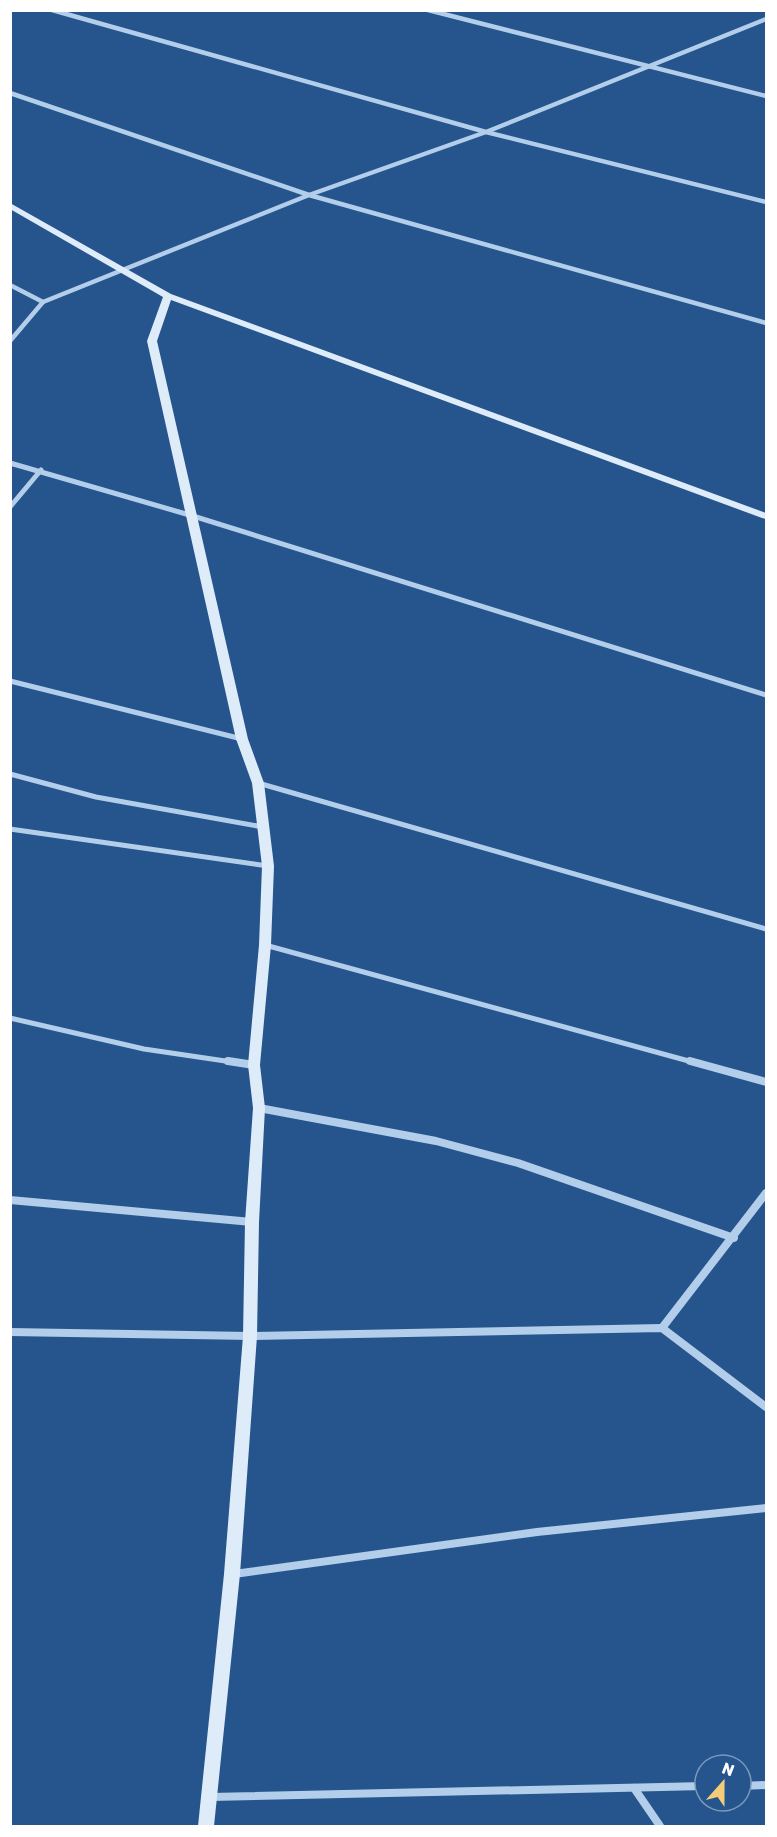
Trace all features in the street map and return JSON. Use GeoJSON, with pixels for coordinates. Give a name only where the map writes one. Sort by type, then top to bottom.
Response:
{"type":"FeatureCollection","features":[{"type":"Feature","properties":{"kind":"street"},"geometry":{"type":"LineString","coordinates":[[52,10],[486,132],[766,202]]}},
{"type":"Feature","properties":{"kind":"street"},"geometry":{"type":"LineString","coordinates":[[428,10],[766,96]]}},
{"type":"Feature","properties":{"kind":"street"},"geometry":{"type":"LineString","coordinates":[[10,341],[44,302],[309,195],[486,132],[766,19]]}},
{"type":"Feature","properties":{"kind":"street"},"geometry":{"type":"LineString","coordinates":[[10,93],[309,195],[766,323]]}},
{"type":"Feature","properties":{"kind":"street"},"geometry":{"type":"LineString","coordinates":[[10,205],[168,296],[766,516]]}},
{"type":"Feature","properties":{"kind":"street"},"geometry":{"type":"LineString","coordinates":[[10,285],[44,302]]}},
{"type":"Feature","properties":{"kind":"street"},"geometry":{"type":"LineString","coordinates":[[168,296],[152,341],[242,740],[258,783],[268,866],[265,945],[254,1065],[258,1108],[252,1222],[250,1336],[232,1574],[206,1827]]}},
{"type":"Feature","properties":{"kind":"street"},"geometry":{"type":"LineString","coordinates":[[10,463],[41,470],[193,516],[766,695]]}},
{"type":"Feature","properties":{"kind":"street"},"geometry":{"type":"LineString","coordinates":[[10,507],[41,470]]}},
{"type":"Feature","properties":{"kind":"street"},"geometry":{"type":"LineString","coordinates":[[10,681],[242,740]]}},
{"type":"Feature","properties":{"kind":"street"},"geometry":{"type":"LineString","coordinates":[[10,774],[96,797],[264,827]]}},
{"type":"Feature","properties":{"kind":"street"},"geometry":{"type":"LineString","coordinates":[[258,783],[766,929]]}},
{"type":"Feature","properties":{"kind":"street"},"geometry":{"type":"LineString","coordinates":[[10,829],[268,866]]}},
{"type":"Feature","properties":{"kind":"street"},"geometry":{"type":"LineString","coordinates":[[265,945],[766,1082]]}},
{"type":"Feature","properties":{"kind":"street"},"geometry":{"type":"LineString","coordinates":[[10,1018],[144,1049],[254,1065]]}},
{"type":"Feature","properties":{"kind":"street"},"geometry":{"type":"LineString","coordinates":[[258,1108],[436,1141],[497,1157],[734,1238]]}},
{"type":"Feature","properties":{"kind":"street"},"geometry":{"type":"LineString","coordinates":[[662,1328],[734,1238],[766,1193]]}},
{"type":"Feature","properties":{"kind":"street"},"geometry":{"type":"LineString","coordinates":[[10,1200],[252,1222]]}},
{"type":"Feature","properties":{"kind":"street"},"geometry":{"type":"LineString","coordinates":[[10,1332],[250,1336],[662,1328],[766,1407]]}},
{"type":"Feature","properties":{"kind":"street"},"geometry":{"type":"LineString","coordinates":[[232,1574],[537,1532],[766,1508]]}},
{"type":"Feature","properties":{"kind":"street"},"geometry":{"type":"LineString","coordinates":[[209,1797],[693,1786]]}},
{"type":"Feature","properties":{"kind":"street"},"geometry":{"type":"LineString","coordinates":[[634,1788],[660,1827]]}}]}
